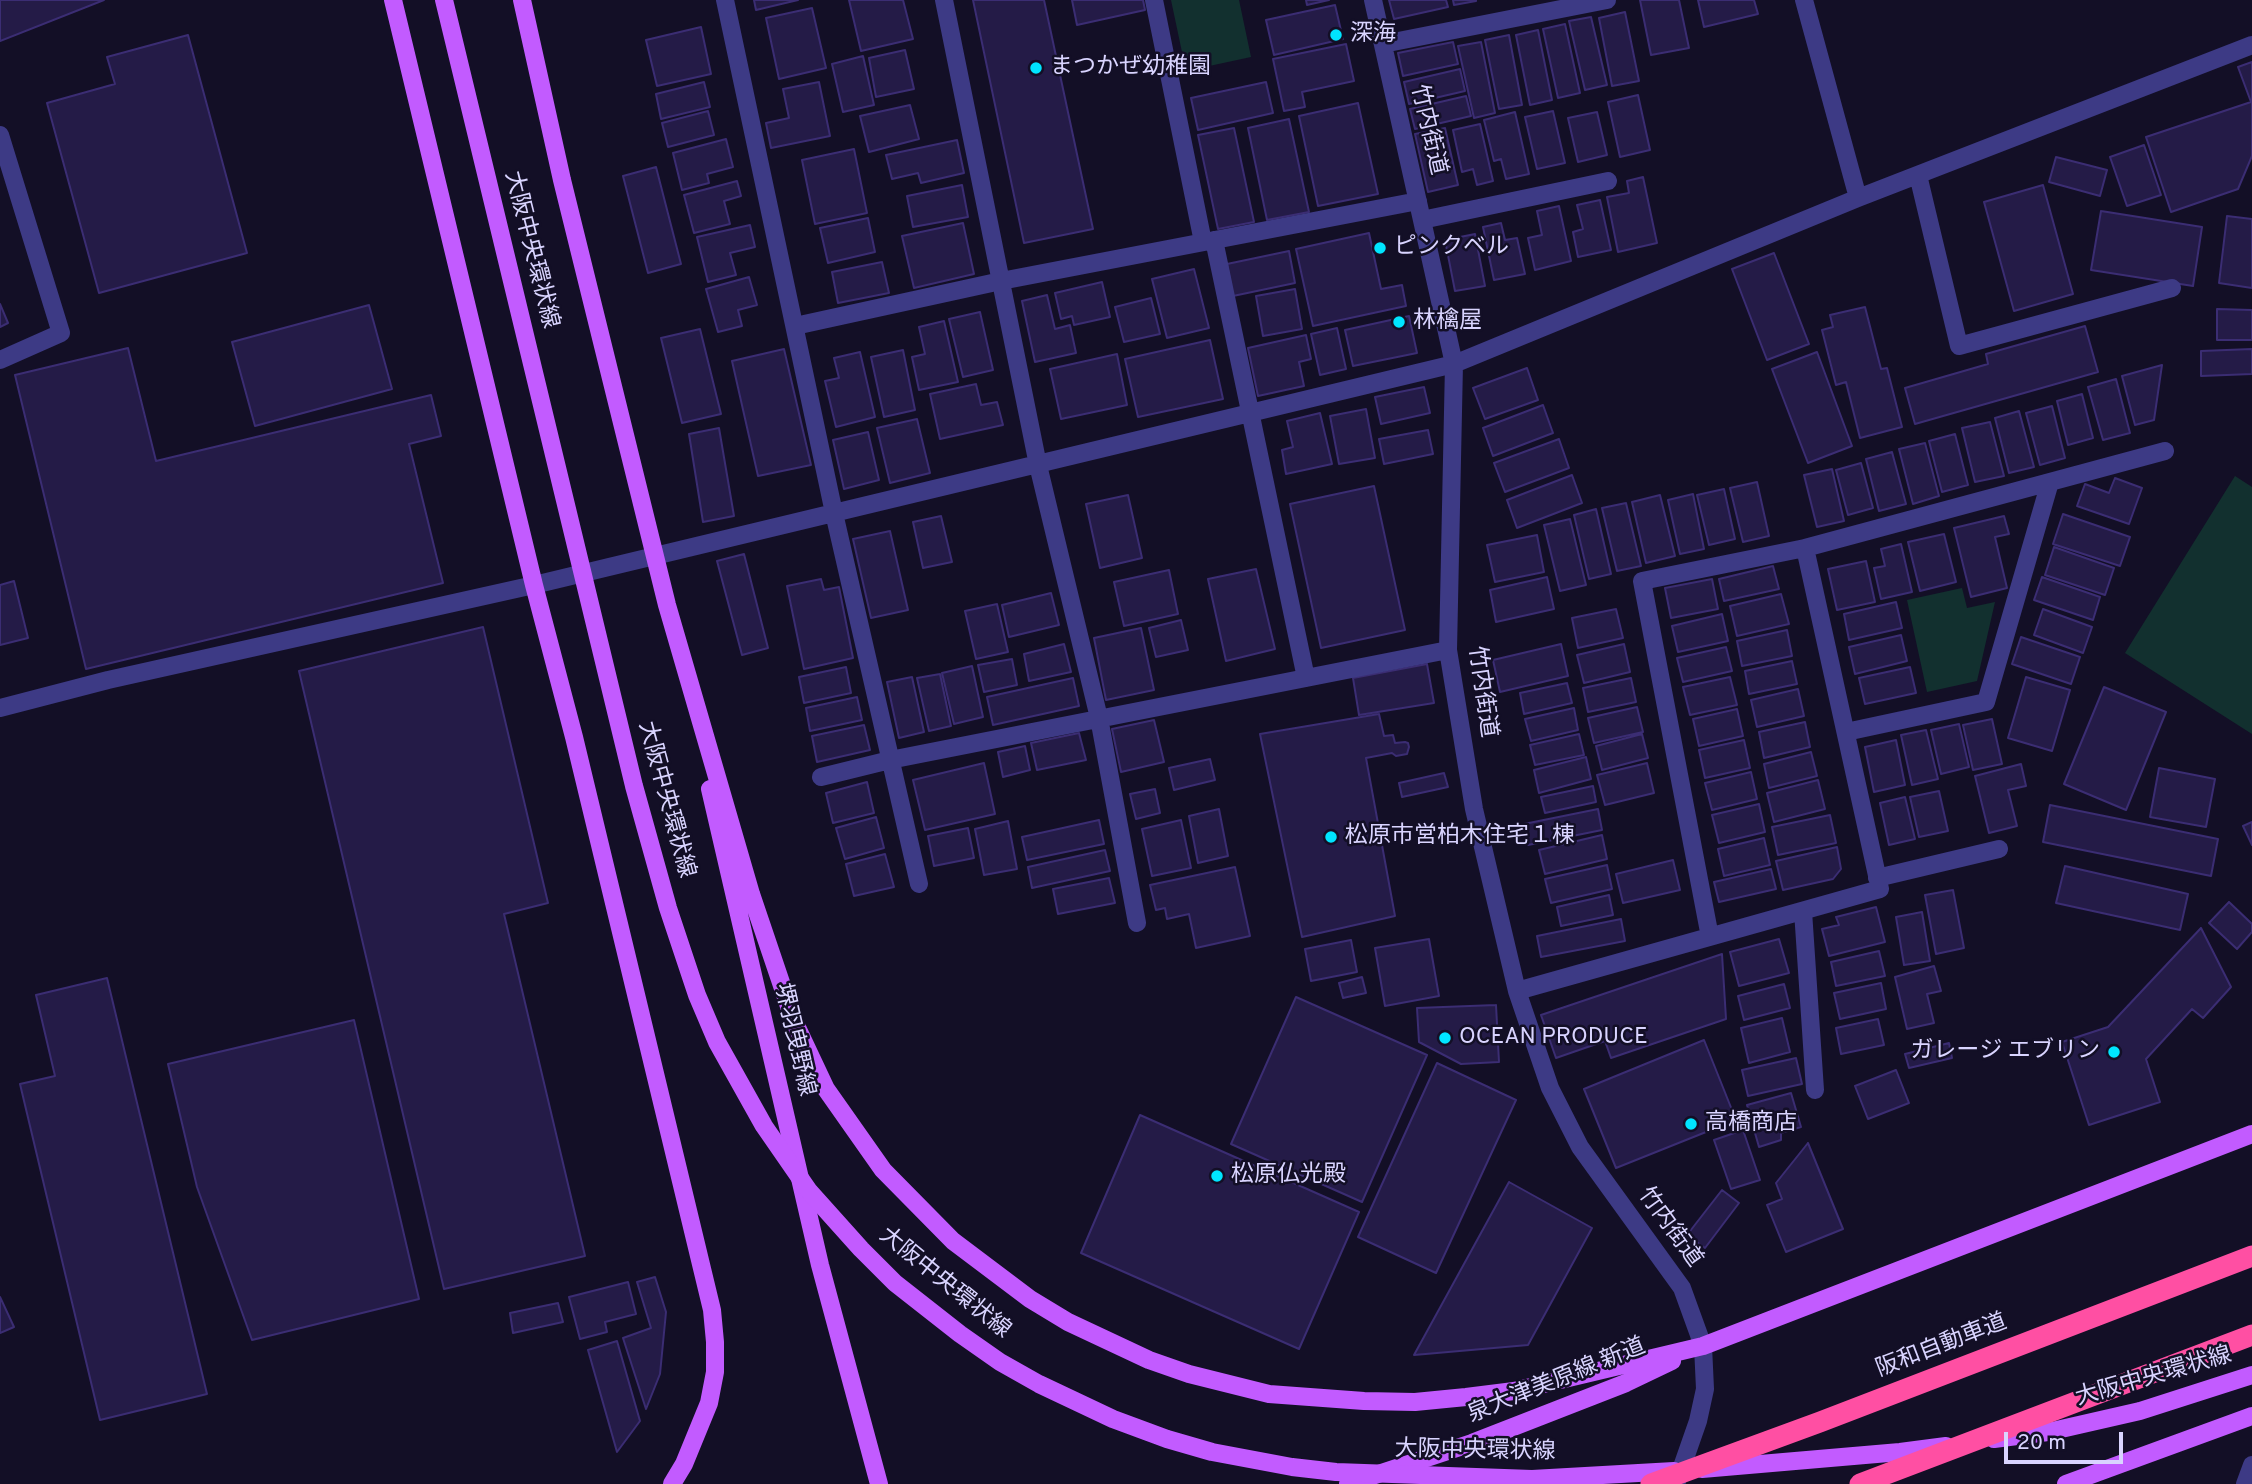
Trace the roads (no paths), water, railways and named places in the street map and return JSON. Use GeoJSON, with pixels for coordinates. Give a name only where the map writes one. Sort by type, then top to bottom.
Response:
{"type":"FeatureCollection","features":[{"type":"Feature","properties":{"kind":"highway","name":"阪和自動車道"},"geometry":{"type":"LineString","coordinates":[[1651,1484],[2252,1256]]}},
{"type":"Feature","properties":{"kind":"highway"},"geometry":{"type":"LineString","coordinates":[[1860,1484],[2252,1335]]}},
{"type":"Feature","properties":{"kind":"main road"},"geometry":{"type":"LineString","coordinates":[[393,0],[712,1310],[715,1372],[709,1403],[689,1454],[672,1484]]}},
{"type":"Feature","properties":{"kind":"main road","name":"大阪中央環状線"},"geometry":{"type":"LineString","coordinates":[[444,0],[634,786],[668,908],[697,995],[717,1042],[739,1083],[764,1126],[809,1191],[895,1283],[960,1334],[1000,1362],[1079,1404],[1167,1439],[1212,1452],[1336,1472],[1469,1478],[1596,1477],[1900,1452],[2048,1432],[2140,1411],[2252,1375]]}},
{"type":"Feature","properties":{"kind":"main road","name":"大阪中央環状線"},"geometry":{"type":"LineString","coordinates":[[522,0],[562,180],[667,605],[770,954],[794,1021],[821,1078],[850,1125],[883,1170],[953,1241],[1030,1299],[1068,1322],[1149,1360],[1189,1374],[1269,1394],[1415,1402],[1514,1391],[1703,1346],[2252,1134]]}},
{"type":"Feature","properties":{"kind":"main road","name":"堺羽曳野線"},"geometry":{"type":"LineString","coordinates":[[667,605],[820,1265],[879,1484]]}},
{"type":"Feature","properties":{"kind":"main road","name":"泉大津美原線 新道"},"geometry":{"type":"LineString","coordinates":[[1348,1484],[1472,1443],[1601,1394],[1703,1346]]}},
{"type":"Feature","properties":{"kind":"main road"},"geometry":{"type":"LineString","coordinates":[[2067,1484],[2252,1416]]}},
{"type":"Feature","properties":{"kind":"street"},"geometry":{"type":"LineString","coordinates":[[725,0],[834,513],[919,884]]}},
{"type":"Feature","properties":{"kind":"street"},"geometry":{"type":"LineString","coordinates":[[944,0],[1038,465],[1099,718],[1137,922]]}},
{"type":"Feature","properties":{"kind":"street"},"geometry":{"type":"LineString","coordinates":[[1154,0],[1249,413],[1306,678]]}},
{"type":"Feature","properties":{"kind":"street","name":"竹内街道"},"geometry":{"type":"LineString","coordinates":[[1373,0],[1454,364],[1448,650],[1474,809],[1517,992],[1550,1088],[1580,1147],[1682,1288],[1703,1346],[1705,1389],[1698,1421],[1676,1484]]}},
{"type":"Feature","properties":{"kind":"street"},"geometry":{"type":"LineString","coordinates":[[1382,44],[1607,0]]}},
{"type":"Feature","properties":{"kind":"street"},"geometry":{"type":"LineString","coordinates":[[1804,0],[1858,198]]}},
{"type":"Feature","properties":{"kind":"street"},"geometry":{"type":"LineString","coordinates":[[0,708],[108,680],[534,585],[1454,364],[1858,198],[2252,45]]}},
{"type":"Feature","properties":{"kind":"street"},"geometry":{"type":"LineString","coordinates":[[0,135],[61,333],[0,360]]}},
{"type":"Feature","properties":{"kind":"street"},"geometry":{"type":"LineString","coordinates":[[1918,175],[1959,346],[2172,288]]}},
{"type":"Feature","properties":{"kind":"street"},"geometry":{"type":"LineString","coordinates":[[1422,220],[1608,181]]}},
{"type":"Feature","properties":{"kind":"street"},"geometry":{"type":"LineString","coordinates":[[795,327],[1001,281],[1418,201]]}},
{"type":"Feature","properties":{"kind":"street"},"geometry":{"type":"LineString","coordinates":[[1710,937],[1642,581],[1805,548],[2165,451]]}},
{"type":"Feature","properties":{"kind":"street"},"geometry":{"type":"LineString","coordinates":[[1846,732],[1986,702],[2050,482]]}},
{"type":"Feature","properties":{"kind":"street"},"geometry":{"type":"LineString","coordinates":[[1517,992],[1880,889],[1805,548]]}},
{"type":"Feature","properties":{"kind":"street"},"geometry":{"type":"LineString","coordinates":[[821,777],[890,760],[1448,650]]}},
{"type":"Feature","properties":{"kind":"street"},"geometry":{"type":"LineString","coordinates":[[1877,878],[1999,849]]}},
{"type":"Feature","properties":{"kind":"street"},"geometry":{"type":"LineString","coordinates":[[1803,911],[1815,1090]]}},
{"type":"Feature","properties":{"kind":"street"},"geometry":{"type":"LineString","coordinates":[[2245,1484],[2252,1465]]}},
{"type":"Feature","properties":{"kind":"place","name":"深海"},"geometry":{"type":"Point","coordinates":[1336,35]}},
{"type":"Feature","properties":{"kind":"place","name":"まつかぜ幼稚園"},"geometry":{"type":"Point","coordinates":[1036,68]}},
{"type":"Feature","properties":{"kind":"place","name":"ピンクベル"},"geometry":{"type":"Point","coordinates":[1380,248]}},
{"type":"Feature","properties":{"kind":"place","name":"林檎屋"},"geometry":{"type":"Point","coordinates":[1399,322]}},
{"type":"Feature","properties":{"kind":"place","name":"松原市営柏木住宅１棟"},"geometry":{"type":"Point","coordinates":[1331,837]}},
{"type":"Feature","properties":{"kind":"place","name":"OCEAN PRODUCE"},"geometry":{"type":"Point","coordinates":[1445,1038]}},
{"type":"Feature","properties":{"kind":"place","name":"ガレージ エブリン"},"geometry":{"type":"Point","coordinates":[2114,1052]}},
{"type":"Feature","properties":{"kind":"place","name":"高橋商店"},"geometry":{"type":"Point","coordinates":[1691,1124]}},
{"type":"Feature","properties":{"kind":"place","name":"松原仏光殿"},"geometry":{"type":"Point","coordinates":[1217,1176]}}]}
